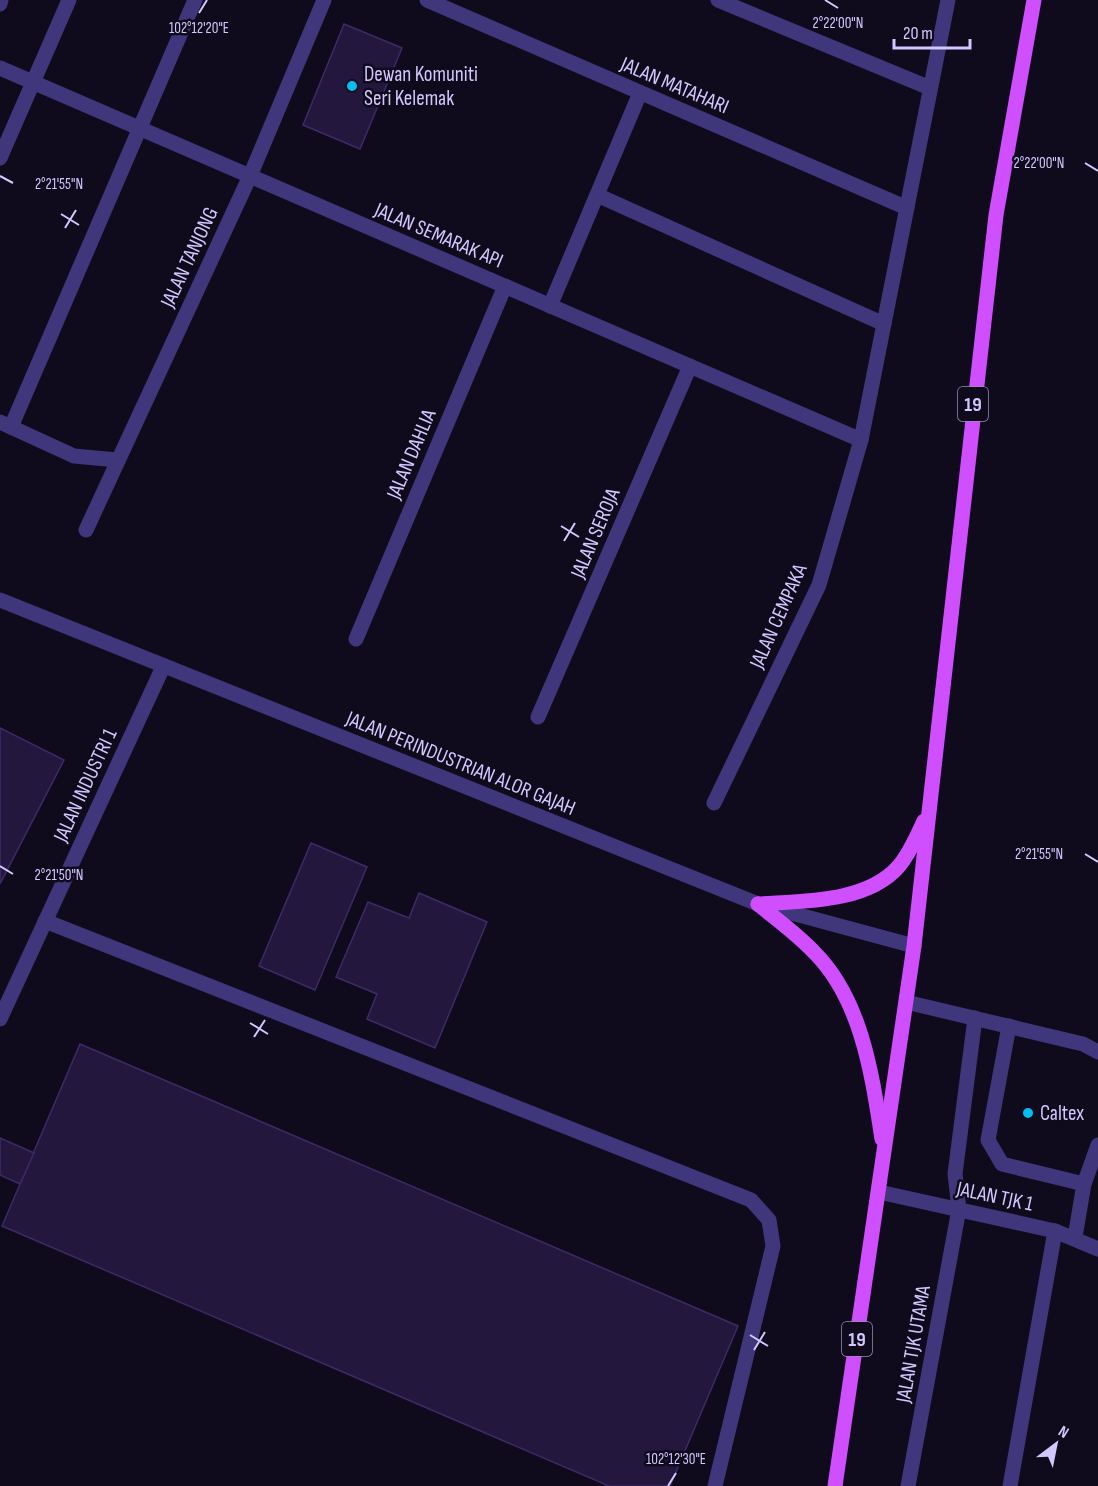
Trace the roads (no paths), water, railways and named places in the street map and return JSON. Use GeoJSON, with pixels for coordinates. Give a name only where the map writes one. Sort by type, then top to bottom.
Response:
{"type":"FeatureCollection","features":[{"type":"Feature","properties":{"kind":"main road","name":"19"},"geometry":{"type":"LineString","coordinates":[[835,1486],[914,946],[996,215],[1034,0]]}},
{"type":"Feature","properties":{"kind":"main road"},"geometry":{"type":"LineString","coordinates":[[758,904],[816,899],[870,887],[898,867],[929,810]]}},
{"type":"Feature","properties":{"kind":"main road"},"geometry":{"type":"LineString","coordinates":[[758,904],[815,953],[837,982],[852,1010],[875,1095],[885,1155]]}},
{"type":"Feature","properties":{"kind":"street"},"geometry":{"type":"LineString","coordinates":[[0,158],[69,0]]}},
{"type":"Feature","properties":{"kind":"street"},"geometry":{"type":"LineString","coordinates":[[117,460],[74,456],[5,424],[140,128],[195,0]]}},
{"type":"Feature","properties":{"kind":"street","name":"JALAN TANJONG"},"geometry":{"type":"LineString","coordinates":[[86,530],[250,176],[324,0]]}},
{"type":"Feature","properties":{"kind":"street","name":"JALAN MATAHARI"},"geometry":{"type":"LineString","coordinates":[[427,0],[907,208]]}},
{"type":"Feature","properties":{"kind":"street"},"geometry":{"type":"LineString","coordinates":[[718,0],[930,88]]}},
{"type":"Feature","properties":{"kind":"street","name":"JALAN CEMPAKA"},"geometry":{"type":"LineString","coordinates":[[714,803],[819,585],[861,440],[948,0]]}},
{"type":"Feature","properties":{"kind":"street","name":"JALAN SEMARAK API"},"geometry":{"type":"LineString","coordinates":[[0,68],[861,440]]}},
{"type":"Feature","properties":{"kind":"street"},"geometry":{"type":"LineString","coordinates":[[550,306],[640,93]]}},
{"type":"Feature","properties":{"kind":"street"},"geometry":{"type":"LineString","coordinates":[[597,195],[884,324]]}},
{"type":"Feature","properties":{"kind":"street","name":"JALAN DAHLIA"},"geometry":{"type":"LineString","coordinates":[[357,639],[505,286]]}},
{"type":"Feature","properties":{"kind":"street","name":"JALAN SEROJA"},"geometry":{"type":"LineString","coordinates":[[538,717],[690,366]]}},
{"type":"Feature","properties":{"kind":"street","name":"JALAN PERINDUSTRIAN ALOR GAJAH"},"geometry":{"type":"LineString","coordinates":[[0,600],[758,904],[914,946]]}},
{"type":"Feature","properties":{"kind":"street","name":"JALAN INDUSTRI 1"},"geometry":{"type":"LineString","coordinates":[[0,1019],[163,666]]}},
{"type":"Feature","properties":{"kind":"street"},"geometry":{"type":"LineString","coordinates":[[45,921],[751,1200],[769,1220],[773,1246],[715,1486]]}},
{"type":"Feature","properties":{"kind":"street"},"geometry":{"type":"LineString","coordinates":[[906,1002],[1083,1044],[1098,1052]]}},
{"type":"Feature","properties":{"kind":"street","name":"JALAN TJK UTAMA"},"geometry":{"type":"LineString","coordinates":[[908,1486],[959,1209],[955,1174],[975,1018]]}},
{"type":"Feature","properties":{"kind":"street"},"geometry":{"type":"LineString","coordinates":[[1009,1026],[988,1140],[1002,1164],[1084,1184]]}},
{"type":"Feature","properties":{"kind":"street"},"geometry":{"type":"LineString","coordinates":[[1075,1237],[1084,1184],[1098,1145]]}},
{"type":"Feature","properties":{"kind":"street","name":"JALAN TJK 1"},"geometry":{"type":"LineString","coordinates":[[879,1192],[1055,1231],[1075,1237],[1098,1249]]}},
{"type":"Feature","properties":{"kind":"street"},"geometry":{"type":"LineString","coordinates":[[1010,1486],[1055,1231]]}},
{"type":"Feature","properties":{"kind":"place","name":"Dewan Komuniti Seri Kelemak"},"geometry":{"type":"Point","coordinates":[352,86]}},
{"type":"Feature","properties":{"kind":"place","name":"Caltex"},"geometry":{"type":"Point","coordinates":[1028,1113]}}]}
